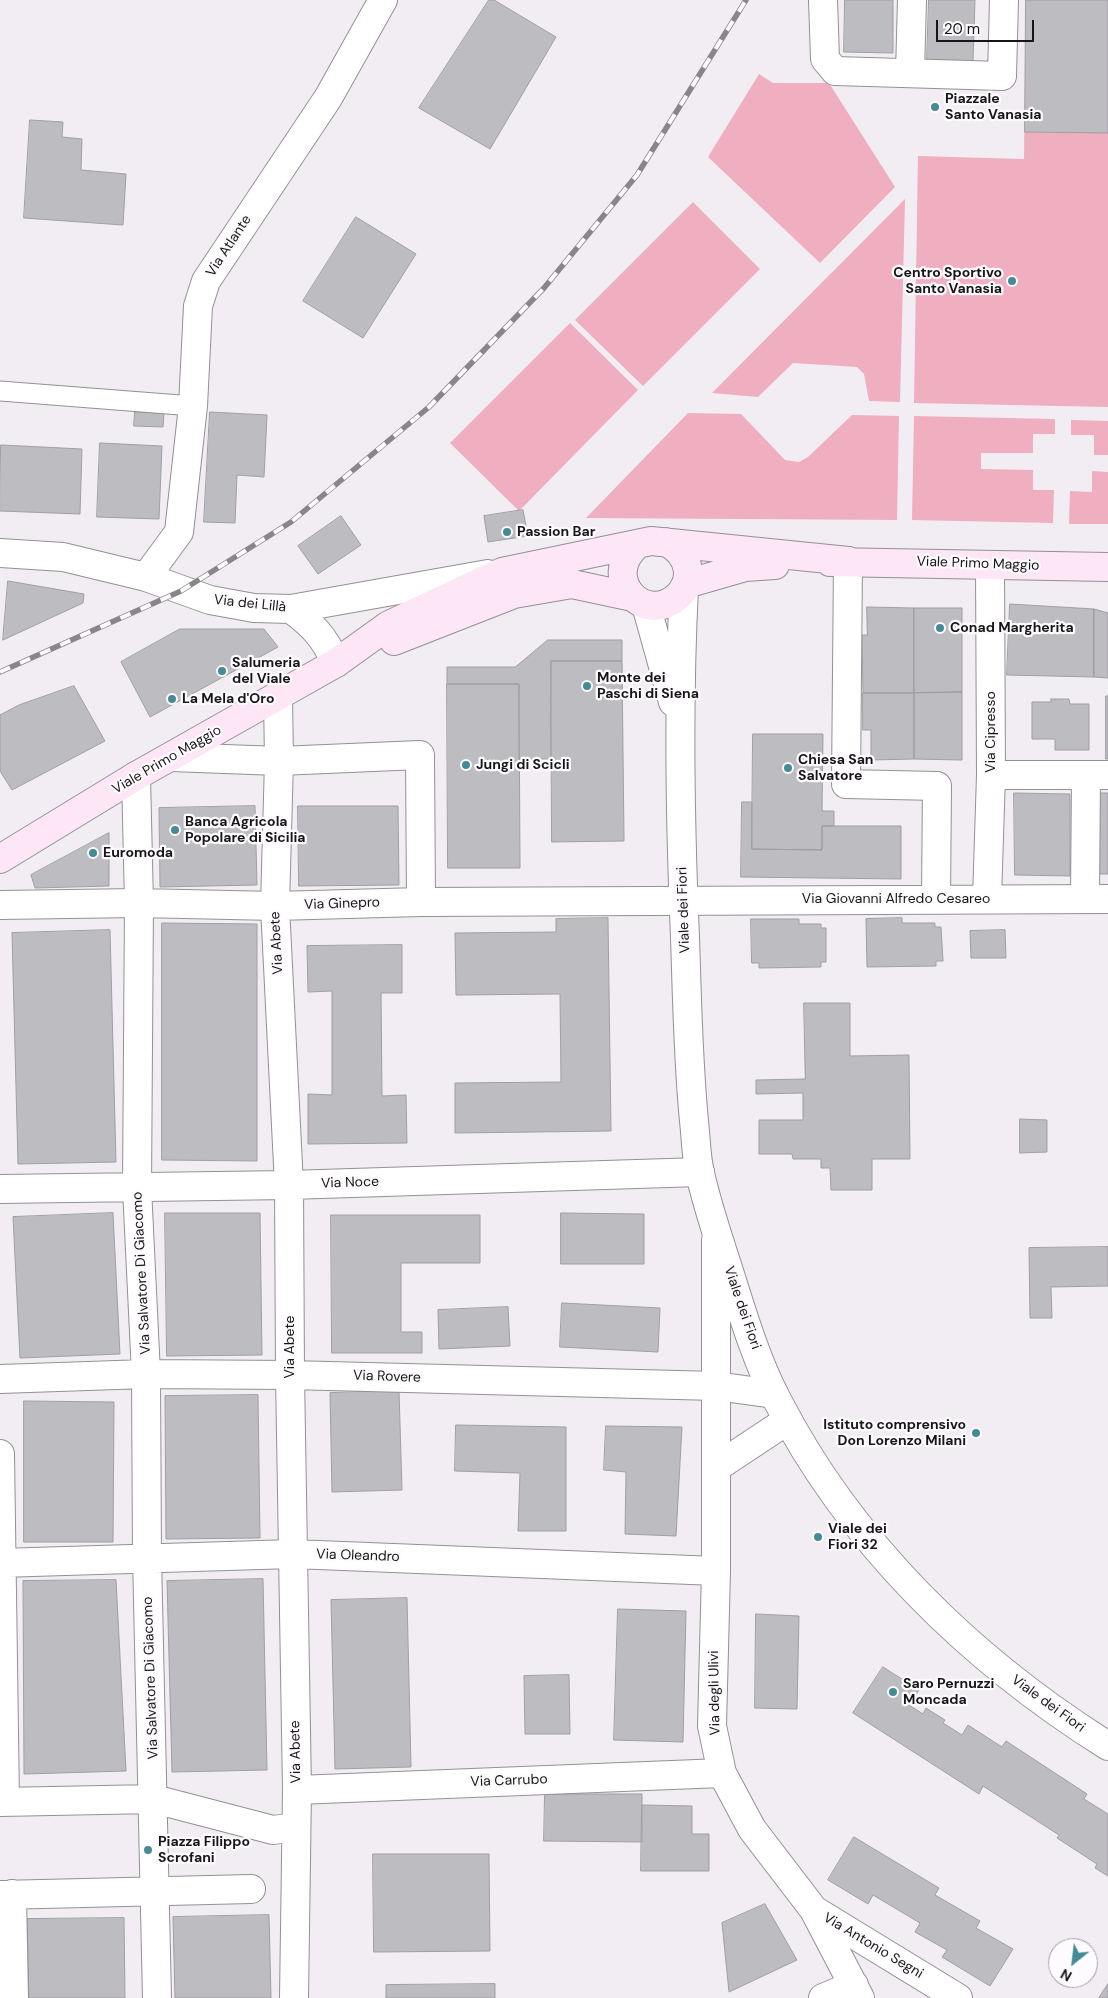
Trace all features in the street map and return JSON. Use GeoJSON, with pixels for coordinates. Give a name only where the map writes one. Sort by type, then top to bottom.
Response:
{"type":"FeatureCollection","features":[{"type":"Feature","properties":{"kind":"main road"},"geometry":{"type":"LineString","coordinates":[[336,663],[389,625],[502,572],[637,546],[651,541],[848,561]]}},
{"type":"Feature","properties":{"kind":"main road"},"geometry":{"type":"LineString","coordinates":[[336,663],[514,594],[572,584],[661,606],[680,595],[685,586],[688,572],[685,559],[677,549],[666,542]]}},
{"type":"Feature","properties":{"kind":"main road"},"geometry":{"type":"LineString","coordinates":[[637,546],[627,556],[622,570],[624,585],[640,601]]}},
{"type":"Feature","properties":{"kind":"main road"},"geometry":{"type":"LineString","coordinates":[[685,586],[745,567],[848,561]]}},
{"type":"Feature","properties":{"kind":"main road","name":"Viale Primo Maggio"},"geometry":{"type":"LineString","coordinates":[[848,561],[1108,567]]}},
{"type":"Feature","properties":{"kind":"main road","name":"Viale Primo Maggio"},"geometry":{"type":"LineString","coordinates":[[0,859],[136,776],[171,758],[336,663]]}},
{"type":"Feature","properties":{"kind":"street","name":"Via Atlante"},"geometry":{"type":"LineString","coordinates":[[146,577],[179,532],[193,406],[198,306],[206,281],[328,98],[383,0]]}},
{"type":"Feature","properties":{"kind":"street"},"geometry":{"type":"LineString","coordinates":[[823,0],[825,59],[835,71],[910,65],[1002,76],[1004,0]]}},
{"type":"Feature","properties":{"kind":"street"},"geometry":{"type":"LineString","coordinates":[[910,65],[912,0]]}},
{"type":"Feature","properties":{"kind":"street","name":"Via dei Lillà"},"geometry":{"type":"LineString","coordinates":[[0,553],[63,558],[146,577],[210,600],[254,608],[291,609],[502,572]]}},
{"type":"Feature","properties":{"kind":"street"},"geometry":{"type":"LineString","coordinates":[[848,561],[846,784],[937,786],[936,898]]}},
{"type":"Feature","properties":{"kind":"street","name":"Via Cipresso"},"geometry":{"type":"LineString","coordinates":[[987,899],[991,775],[990,565]]}},
{"type":"Feature","properties":{"kind":"street"},"geometry":{"type":"LineString","coordinates":[[681,732],[685,586]]}},
{"type":"Feature","properties":{"kind":"street"},"geometry":{"type":"LineString","coordinates":[[640,601],[681,732]]}},
{"type":"Feature","properties":{"kind":"street"},"geometry":{"type":"LineString","coordinates":[[291,609],[314,626],[327,643],[336,663]]}},
{"type":"Feature","properties":{"kind":"street","name":"Via Abete"},"geometry":{"type":"LineString","coordinates":[[278,697],[279,760],[275,906],[289,1185],[290,1375],[297,1790],[294,1998]]}},
{"type":"Feature","properties":{"kind":"street","name":"Viale dei Fiori"},"geometry":{"type":"LineString","coordinates":[[681,732],[683,900],[691,1087],[700,1172],[748,1331],[774,1394],[788,1420],[857,1526],[930,1606],[987,1660],[1063,1718],[1108,1746]]}},
{"type":"Feature","properties":{"kind":"street"},"geometry":{"type":"LineString","coordinates":[[171,758],[279,760],[420,755],[421,902]]}},
{"type":"Feature","properties":{"kind":"street"},"geometry":{"type":"LineString","coordinates":[[991,775],[1097,775],[1097,899]]}},
{"type":"Feature","properties":{"kind":"street","name":"Via Salvatore Di Giacomo"},"geometry":{"type":"LineString","coordinates":[[136,776],[139,904],[137,1188],[146,1374],[147,1557],[156,1904]]}},
{"type":"Feature","properties":{"kind":"street","name":"Via Giovanni Alfredo Cesareo"},"geometry":{"type":"LineString","coordinates":[[683,900],[1097,899]]}},
{"type":"Feature","properties":{"kind":"street","name":"Via Ginepro"},"geometry":{"type":"LineString","coordinates":[[0,905],[139,904],[275,906],[421,902],[683,900]]}},
{"type":"Feature","properties":{"kind":"street","name":"Via Noce"},"geometry":{"type":"LineString","coordinates":[[0,1189],[289,1185],[700,1172]]}},
{"type":"Feature","properties":{"kind":"street","name":"Via degli Ulivi"},"geometry":{"type":"LineString","coordinates":[[716,1230],[717,1467],[712,1726],[722,1773],[752,1829],[814,1910],[857,1992]]}},
{"type":"Feature","properties":{"kind":"street","name":"Via Rovere"},"geometry":{"type":"LineString","coordinates":[[0,1379],[146,1374],[290,1375],[716,1386],[774,1394]]}},
{"type":"Feature","properties":{"kind":"street"},"geometry":{"type":"LineString","coordinates":[[717,1467],[788,1420]]}},
{"type":"Feature","properties":{"kind":"street"},"geometry":{"type":"LineString","coordinates":[[0,1454],[0,1563],[5,1774],[3,1802],[154,1800],[273,1830],[296,1827]]}},
{"type":"Feature","properties":{"kind":"street","name":"Via Oleandro"},"geometry":{"type":"LineString","coordinates":[[0,1563],[293,1554],[716,1571]]}},
{"type":"Feature","properties":{"kind":"street","name":"Via Carrubo"},"geometry":{"type":"LineString","coordinates":[[297,1790],[722,1773]]}},
{"type":"Feature","properties":{"kind":"street"},"geometry":{"type":"LineString","coordinates":[[14,1998],[8,1903],[156,1904],[251,1890]]}},
{"type":"Feature","properties":{"kind":"street"},"geometry":{"type":"LineString","coordinates":[[156,1904],[157,1998]]}},
{"type":"Feature","properties":{"kind":"street","name":"Via Antonio Segni"},"geometry":{"type":"LineString","coordinates":[[814,1910],[958,1998]]}},
{"type":"Feature","properties":{"kind":"street"},"geometry":{"type":"LineString","coordinates":[[823,1998],[857,1992]]}},
{"type":"Feature","properties":{"kind":"lane"},"geometry":{"type":"LineString","coordinates":[[0,391],[193,406]]}},
{"type":"Feature","properties":{"kind":"shaded area","name":"Centro Sportivo Santo Vanasia"},"geometry":{"type":"Polygon","coordinates":[[[1026,0],[1108,0],[1108,407],[914,403],[918,156],[1024,159],[1026,0]]]}},
{"type":"Feature","properties":{"kind":"shaded area"},"geometry":{"type":"Polygon","coordinates":[[[759,74],[773,83],[829,83],[895,187],[820,263],[708,157],[759,74]]]}},
{"type":"Feature","properties":{"kind":"shaded area"},"geometry":{"type":"Polygon","coordinates":[[[905,199],[900,402],[869,401],[864,374],[857,367],[793,363],[758,397],[712,393],[905,199]]]}},
{"type":"Feature","properties":{"kind":"shaded area"},"geometry":{"type":"Polygon","coordinates":[[[693,202],[760,269],[643,386],[575,320],[693,202]]]}},
{"type":"Feature","properties":{"kind":"shaded area"},"geometry":{"type":"Polygon","coordinates":[[[570,323],[638,390],[519,511],[450,443],[570,323]]]}},
{"type":"Feature","properties":{"kind":"shaded area"},"geometry":{"type":"Polygon","coordinates":[[[688,413],[741,414],[785,460],[799,462],[808,457],[852,415],[899,416],[897,520],[586,518],[688,413]]]}},
{"type":"Feature","properties":{"kind":"shaded area"},"geometry":{"type":"Polygon","coordinates":[[[914,416],[1055,419],[1055,434],[1033,434],[1033,453],[981,453],[981,469],[1033,470],[1033,490],[1054,490],[1053,523],[912,520],[914,416]]]}},
{"type":"Feature","properties":{"kind":"shaded area"},"geometry":{"type":"Polygon","coordinates":[[[1071,420],[1108,421],[1108,455],[1094,455],[1094,435],[1071,435],[1071,420]]]}},
{"type":"Feature","properties":{"kind":"shaded area"},"geometry":{"type":"Polygon","coordinates":[[[1092,471],[1108,472],[1108,524],[1069,524],[1070,491],[1092,492],[1092,471]]]}},
{"type":"Feature","properties":{"kind":"building"},"geometry":{"type":"Polygon","coordinates":[[[489,0],[494,0],[556,37],[490,149],[419,108],[489,0]]]}},
{"type":"Feature","properties":{"kind":"building"},"geometry":{"type":"Polygon","coordinates":[[[845,0],[893,0],[893,53],[844,52],[845,0]]]}},
{"type":"Feature","properties":{"kind":"building"},"geometry":{"type":"Polygon","coordinates":[[[929,0],[975,0],[973,61],[927,60],[929,0]]]}},
{"type":"Feature","properties":{"kind":"building"},"geometry":{"type":"Polygon","coordinates":[[[1026,0],[1108,0],[1108,133],[1025,132],[1026,0]]]}},
{"type":"Feature","properties":{"kind":"building"},"geometry":{"type":"Polygon","coordinates":[[[30,120],[63,122],[62,137],[82,139],[81,170],[126,174],[123,225],[24,218],[30,120]]]}},
{"type":"Feature","properties":{"kind":"building"},"geometry":{"type":"Polygon","coordinates":[[[356,217],[416,254],[363,338],[303,301],[356,217]]]}},
{"type":"Feature","properties":{"kind":"building"},"geometry":{"type":"Polygon","coordinates":[[[135,412],[164,413],[163,427],[134,426],[135,412]]]}},
{"type":"Feature","properties":{"kind":"building"},"geometry":{"type":"Polygon","coordinates":[[[210,412],[267,415],[264,477],[237,475],[235,523],[204,522],[210,412]]]}},
{"type":"Feature","properties":{"kind":"building"},"geometry":{"type":"Polygon","coordinates":[[[100,443],[162,446],[159,519],[97,517],[100,443]]]}},
{"type":"Feature","properties":{"kind":"building"},"geometry":{"type":"Polygon","coordinates":[[[1,445],[82,449],[80,514],[0,511],[1,445]]]}},
{"type":"Feature","properties":{"kind":"building"},"geometry":{"type":"Polygon","coordinates":[[[523,510],[528,536],[488,542],[484,516],[523,510]]]}},
{"type":"Feature","properties":{"kind":"building"},"geometry":{"type":"Polygon","coordinates":[[[341,516],[361,545],[318,574],[298,546],[341,516]]]}},
{"type":"Feature","properties":{"kind":"building"},"geometry":{"type":"Polygon","coordinates":[[[8,581],[84,594],[83,603],[3,640],[8,581]]]}},
{"type":"Feature","properties":{"kind":"building"},"geometry":{"type":"Polygon","coordinates":[[[1010,604],[1094,609],[1094,677],[1007,675],[1010,604]]]}},
{"type":"Feature","properties":{"kind":"building"},"geometry":{"type":"Polygon","coordinates":[[[867,607],[914,608],[914,693],[863,693],[862,635],[867,635],[867,607]]]}},
{"type":"Feature","properties":{"kind":"building"},"geometry":{"type":"Polygon","coordinates":[[[914,608],[962,608],[962,692],[914,693],[914,608]]]}},
{"type":"Feature","properties":{"kind":"building"},"geometry":{"type":"Polygon","coordinates":[[[1094,609],[1108,613],[1108,678],[1094,677],[1094,609]]]}},
{"type":"Feature","properties":{"kind":"building"},"geometry":{"type":"Polygon","coordinates":[[[180,629],[264,629],[278,647],[150,717],[121,662],[180,629]]]}},
{"type":"Feature","properties":{"kind":"building"},"geometry":{"type":"Polygon","coordinates":[[[548,640],[622,640],[622,661],[551,661],[551,759],[519,759],[519,684],[447,684],[447,667],[515,667],[548,640]]]}},
{"type":"Feature","properties":{"kind":"building"},"geometry":{"type":"Polygon","coordinates":[[[551,661],[622,661],[624,841],[552,842],[551,661]]]}},
{"type":"Feature","properties":{"kind":"building"},"geometry":{"type":"Polygon","coordinates":[[[447,684],[519,684],[520,868],[448,868],[447,684]]]}},
{"type":"Feature","properties":{"kind":"building"},"geometry":{"type":"Polygon","coordinates":[[[74,686],[105,741],[12,790],[0,771],[0,715],[19,705],[74,686]]]}},
{"type":"Feature","properties":{"kind":"building"},"geometry":{"type":"Polygon","coordinates":[[[962,692],[962,760],[914,759],[914,693],[962,692]]]}},
{"type":"Feature","properties":{"kind":"building"},"geometry":{"type":"Polygon","coordinates":[[[863,693],[914,693],[914,759],[871,760],[871,730],[863,730],[863,693]]]}},
{"type":"Feature","properties":{"kind":"building"},"geometry":{"type":"Polygon","coordinates":[[[1106,696],[1108,696],[1108,759],[1106,759],[1106,696]]]}},
{"type":"Feature","properties":{"kind":"building"},"geometry":{"type":"Polygon","coordinates":[[[1051,699],[1069,699],[1070,704],[1089,704],[1089,750],[1055,750],[1055,739],[1032,739],[1032,702],[1051,702],[1051,699]]]}},
{"type":"Feature","properties":{"kind":"building","name":"Chiesa San Salvatore"},"geometry":{"type":"Polygon","coordinates":[[[753,734],[823,734],[822,811],[834,811],[834,826],[822,826],[822,850],[752,849],[753,734]]]}},
{"type":"Feature","properties":{"kind":"building"},"geometry":{"type":"Polygon","coordinates":[[[1014,793],[1070,794],[1070,876],[1015,875],[1014,793]]]}},
{"type":"Feature","properties":{"kind":"building"},"geometry":{"type":"Polygon","coordinates":[[[1100,793],[1108,793],[1108,874],[1100,874],[1100,793]]]}},
{"type":"Feature","properties":{"kind":"building"},"geometry":{"type":"Polygon","coordinates":[[[742,802],[752,802],[752,849],[822,850],[822,826],[901,826],[901,879],[741,877],[742,802]]]}},
{"type":"Feature","properties":{"kind":"building"},"geometry":{"type":"Polygon","coordinates":[[[255,806],[257,885],[160,887],[159,808],[255,806]]]}},
{"type":"Feature","properties":{"kind":"building"},"geometry":{"type":"Polygon","coordinates":[[[298,806],[398,806],[399,885],[299,886],[298,806]]]}},
{"type":"Feature","properties":{"kind":"building"},"geometry":{"type":"Polygon","coordinates":[[[109,833],[109,886],[35,888],[31,875],[109,833]]]}},
{"type":"Feature","properties":{"kind":"building"},"geometry":{"type":"Polygon","coordinates":[[[608,918],[611,1131],[455,1133],[455,1083],[561,1082],[560,994],[456,995],[455,933],[556,932],[556,919],[608,918]]]}},
{"type":"Feature","properties":{"kind":"building"},"geometry":{"type":"Polygon","coordinates":[[[902,918],[902,923],[935,923],[935,927],[941,927],[943,961],[936,961],[936,966],[867,967],[866,919],[902,918]]]}},
{"type":"Feature","properties":{"kind":"building"},"geometry":{"type":"Polygon","coordinates":[[[751,919],[799,919],[799,924],[821,924],[821,928],[826,928],[826,962],[821,962],[821,967],[759,968],[759,963],[752,963],[751,919]]]}},
{"type":"Feature","properties":{"kind":"building"},"geometry":{"type":"Polygon","coordinates":[[[162,923],[257,924],[257,1161],[162,1160],[162,923]]]}},
{"type":"Feature","properties":{"kind":"building"},"geometry":{"type":"Polygon","coordinates":[[[110,930],[116,1162],[18,1164],[12,933],[110,930]]]}},
{"type":"Feature","properties":{"kind":"building"},"geometry":{"type":"Polygon","coordinates":[[[1005,930],[1006,958],[971,958],[970,931],[1005,930]]]}},
{"type":"Feature","properties":{"kind":"building"},"geometry":{"type":"Polygon","coordinates":[[[402,945],[402,993],[381,993],[382,1096],[406,1095],[407,1143],[308,1144],[308,1094],[332,1095],[332,991],[308,992],[307,946],[402,945]]]}},
{"type":"Feature","properties":{"kind":"building"},"geometry":{"type":"Polygon","coordinates":[[[804,1003],[850,1003],[850,1056],[909,1055],[910,1159],[872,1159],[872,1190],[831,1190],[830,1168],[821,1168],[821,1159],[793,1159],[792,1154],[759,1154],[759,1120],[803,1120],[803,1093],[756,1094],[756,1080],[805,1079],[804,1003]]]}},
{"type":"Feature","properties":{"kind":"building"},"geometry":{"type":"Polygon","coordinates":[[[1020,1119],[1047,1120],[1047,1152],[1020,1153],[1020,1119]]]}},
{"type":"Feature","properties":{"kind":"building"},"geometry":{"type":"Polygon","coordinates":[[[113,1213],[120,1354],[20,1358],[13,1217],[113,1213]]]}},
{"type":"Feature","properties":{"kind":"building"},"geometry":{"type":"Polygon","coordinates":[[[165,1213],[260,1213],[262,1355],[167,1356],[165,1213]]]}},
{"type":"Feature","properties":{"kind":"building"},"geometry":{"type":"Polygon","coordinates":[[[561,1213],[644,1214],[644,1264],[561,1264],[561,1213]]]}},
{"type":"Feature","properties":{"kind":"building"},"geometry":{"type":"Polygon","coordinates":[[[331,1215],[480,1215],[480,1263],[401,1263],[401,1332],[422,1332],[422,1353],[332,1353],[331,1215]]]}},
{"type":"Feature","properties":{"kind":"building"},"geometry":{"type":"Polygon","coordinates":[[[1108,1247],[1108,1286],[1051,1287],[1052,1318],[1030,1318],[1029,1248],[1108,1247]]]}},
{"type":"Feature","properties":{"kind":"building"},"geometry":{"type":"Polygon","coordinates":[[[562,1303],[660,1308],[658,1352],[560,1347],[562,1303]]]}},
{"type":"Feature","properties":{"kind":"building"},"geometry":{"type":"Polygon","coordinates":[[[508,1307],[510,1346],[439,1349],[438,1310],[508,1307]]]}},
{"type":"Feature","properties":{"kind":"building"},"geometry":{"type":"Polygon","coordinates":[[[399,1391],[402,1490],[332,1492],[330,1393],[399,1391]]]}},
{"type":"Feature","properties":{"kind":"building"},"geometry":{"type":"Polygon","coordinates":[[[258,1395],[260,1538],[166,1539],[165,1396],[258,1395]]]}},
{"type":"Feature","properties":{"kind":"building"},"geometry":{"type":"Polygon","coordinates":[[[24,1401],[114,1402],[113,1542],[24,1542],[24,1401]]]}},
{"type":"Feature","properties":{"kind":"building"},"geometry":{"type":"Polygon","coordinates":[[[456,1425],[566,1427],[566,1531],[518,1531],[520,1473],[455,1471],[456,1425]]]}},
{"type":"Feature","properties":{"kind":"building"},"geometry":{"type":"Polygon","coordinates":[[[606,1426],[682,1427],[676,1536],[625,1534],[626,1472],[604,1470],[606,1426]]]}},
{"type":"Feature","properties":{"kind":"building"},"geometry":{"type":"Polygon","coordinates":[[[263,1579],[267,1770],[172,1772],[167,1581],[263,1579]]]}},
{"type":"Feature","properties":{"kind":"building"},"geometry":{"type":"Polygon","coordinates":[[[116,1580],[126,1771],[24,1774],[23,1581],[116,1580]]]}},
{"type":"Feature","properties":{"kind":"building"},"geometry":{"type":"Polygon","coordinates":[[[407,1598],[411,1767],[335,1769],[331,1600],[407,1598]]]}},
{"type":"Feature","properties":{"kind":"building"},"geometry":{"type":"Polygon","coordinates":[[[618,1609],[686,1611],[683,1742],[614,1740],[618,1609]]]}},
{"type":"Feature","properties":{"kind":"building"},"geometry":{"type":"Polygon","coordinates":[[[756,1614],[799,1616],[797,1709],[755,1708],[756,1614]]]}},
{"type":"Feature","properties":{"kind":"building"},"geometry":{"type":"Polygon","coordinates":[[[883,1667],[919,1690],[909,1705],[923,1714],[926,1708],[945,1720],[943,1723],[962,1735],[968,1725],[1002,1747],[1006,1741],[1087,1794],[1084,1799],[1108,1814],[1108,1876],[1095,1868],[1097,1864],[1057,1838],[1059,1835],[983,1786],[979,1794],[853,1713],[883,1667]]]}},
{"type":"Feature","properties":{"kind":"building"},"geometry":{"type":"Polygon","coordinates":[[[569,1675],[570,1734],[525,1734],[524,1676],[569,1675]]]}},
{"type":"Feature","properties":{"kind":"building"},"geometry":{"type":"Polygon","coordinates":[[[545,1794],[642,1794],[642,1842],[544,1841],[545,1794]]]}},
{"type":"Feature","properties":{"kind":"building"},"geometry":{"type":"Polygon","coordinates":[[[642,1805],[692,1806],[692,1834],[709,1834],[709,1871],[641,1871],[642,1805]]]}},
{"type":"Feature","properties":{"kind":"building"},"geometry":{"type":"Polygon","coordinates":[[[854,1837],[939,1888],[935,1895],[980,1921],[976,1928],[1013,1949],[990,1986],[942,1957],[947,1950],[915,1932],[920,1923],[873,1895],[868,1904],[828,1880],[854,1837]]]}},
{"type":"Feature","properties":{"kind":"building"},"geometry":{"type":"Polygon","coordinates":[[[373,1854],[489,1854],[490,1951],[374,1952],[373,1854]]]}},
{"type":"Feature","properties":{"kind":"building"},"geometry":{"type":"Polygon","coordinates":[[[765,1904],[797,1960],[729,1992],[722,1923],[765,1904]]]}},
{"type":"Feature","properties":{"kind":"building"},"geometry":{"type":"Polygon","coordinates":[[[269,1915],[271,1998],[175,1998],[173,1917],[269,1915]]]}},
{"type":"Feature","properties":{"kind":"building"},"geometry":{"type":"Polygon","coordinates":[[[124,1918],[125,1998],[29,1998],[27,1919],[124,1918]]]}},
{"type":"Feature","properties":{"kind":"building"},"geometry":{"type":"Polygon","coordinates":[[[495,1984],[495,1998],[386,1998],[386,1985],[495,1984]]]}},
{"type":"Feature","properties":{"kind":"building"},"geometry":{"type":"Polygon","coordinates":[[[1108,1984],[1108,1998],[1099,1998],[1108,1984]]]}},
{"type":"Feature","properties":{"kind":"railway"},"geometry":{"type":"LineString","coordinates":[[0,672],[181,591],[291,522],[429,407],[544,288],[637,175],[746,0]]}},
{"type":"Feature","properties":{"kind":"place","name":"Piazzale Santo Vanasia"},"geometry":{"type":"Point","coordinates":[935,107]}},
{"type":"Feature","properties":{"kind":"place","name":"Centro Sportivo Santo Vanasia"},"geometry":{"type":"Point","coordinates":[1012,281]}},
{"type":"Feature","properties":{"kind":"place","name":"Passion Bar"},"geometry":{"type":"Point","coordinates":[507,532]}},
{"type":"Feature","properties":{"kind":"place","name":"Conad Margherita"},"geometry":{"type":"Point","coordinates":[940,628]}},
{"type":"Feature","properties":{"kind":"place","name":"Salumeria del Viale"},"geometry":{"type":"Point","coordinates":[222,671]}},
{"type":"Feature","properties":{"kind":"place","name":"Monte dei Paschi di Siena"},"geometry":{"type":"Point","coordinates":[587,686]}},
{"type":"Feature","properties":{"kind":"place","name":"La Mela d'Oro"},"geometry":{"type":"Point","coordinates":[172,699]}},
{"type":"Feature","properties":{"kind":"place","name":"Jungi di Scicli"},"geometry":{"type":"Point","coordinates":[466,765]}},
{"type":"Feature","properties":{"kind":"place","name":"Chiesa San Salvatore"},"geometry":{"type":"Point","coordinates":[788,768]}},
{"type":"Feature","properties":{"kind":"place","name":"Banca Agricola Popolare di Sicilia"},"geometry":{"type":"Point","coordinates":[175,830]}},
{"type":"Feature","properties":{"kind":"place","name":"Euromoda"},"geometry":{"type":"Point","coordinates":[93,853]}},
{"type":"Feature","properties":{"kind":"place","name":"Istituto comprensivo Don Lorenzo Milani"},"geometry":{"type":"Point","coordinates":[976,1433]}},
{"type":"Feature","properties":{"kind":"place","name":"Viale dei Fiori 32"},"geometry":{"type":"Point","coordinates":[818,1537]}},
{"type":"Feature","properties":{"kind":"place","name":"Saro Pernuzzi Moncada"},"geometry":{"type":"Point","coordinates":[893,1692]}},
{"type":"Feature","properties":{"kind":"place","name":"Piazza Filippo Scrofani"},"geometry":{"type":"Point","coordinates":[148,1850]}}]}
